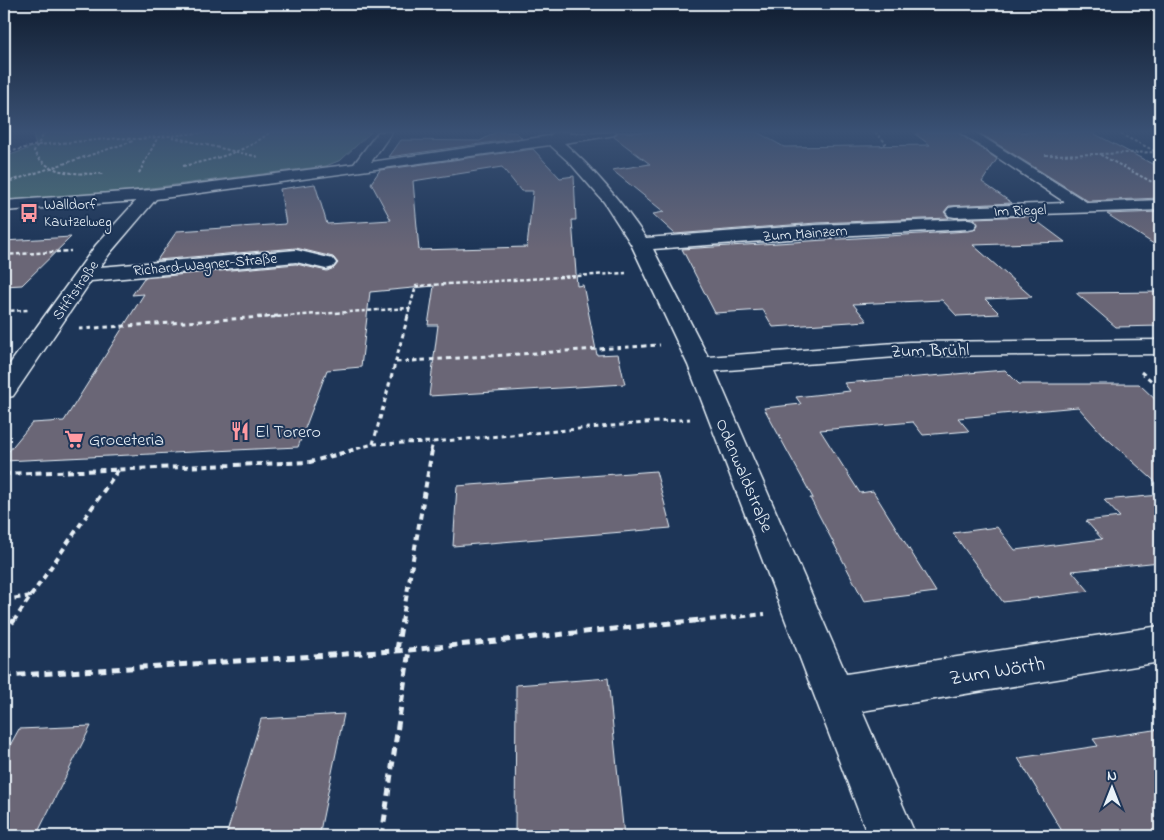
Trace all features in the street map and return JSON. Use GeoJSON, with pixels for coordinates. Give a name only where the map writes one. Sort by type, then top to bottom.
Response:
{"type":"FeatureCollection","features":[{"type":"Feature","properties":{"kind":"street"},"geometry":{"type":"LineString","coordinates":[[4,206],[151,194],[333,171]]}},
{"type":"Feature","properties":{"kind":"street","name":"Odenwaldstraße"},"geometry":{"type":"LineString","coordinates":[[585,171],[610,199],[641,244],[695,354],[892,836]]}},
{"type":"Feature","properties":{"kind":"street","name":"Im Riegel"},"geometry":{"type":"LineString","coordinates":[[1028,171],[1085,208]]}},
{"type":"Feature","properties":{"kind":"street","name":"Stiftstraße"},"geometry":{"type":"LineString","coordinates":[[4,390],[103,249],[151,194]]}},
{"type":"Feature","properties":{"kind":"street","name":"Im Riegel"},"geometry":{"type":"LineString","coordinates":[[961,218],[1085,208],[1160,205]]}},
{"type":"Feature","properties":{"kind":"street","name":"Zum Mainzern"},"geometry":{"type":"LineString","coordinates":[[641,244],[810,232],[961,218]]}},
{"type":"Feature","properties":{"kind":"street","name":"Richard-Wagner-Straße"},"geometry":{"type":"LineString","coordinates":[[84,275],[296,256],[326,263]]}},
{"type":"Feature","properties":{"kind":"street","name":"Zum Brühl"},"geometry":{"type":"LineString","coordinates":[[695,354],[909,349],[1160,347]]}},
{"type":"Feature","properties":{"kind":"street","name":"Zum Wörth"},"geometry":{"type":"LineString","coordinates":[[834,696],[1160,644]]}},
{"type":"Feature","properties":{"kind":"path"},"geometry":{"type":"LineString","coordinates":[[4,184],[40,171]]}},
{"type":"Feature","properties":{"kind":"path"},"geometry":{"type":"LineString","coordinates":[[69,171],[109,174]]}},
{"type":"Feature","properties":{"kind":"path"},"geometry":{"type":"LineString","coordinates":[[1132,171],[1152,182]]}},
{"type":"Feature","properties":{"kind":"path"},"geometry":{"type":"LineString","coordinates":[[131,173],[148,172]]}},
{"type":"Feature","properties":{"kind":"path"},"geometry":{"type":"LineString","coordinates":[[4,255],[103,249]]}},
{"type":"Feature","properties":{"kind":"path"},"geometry":{"type":"LineString","coordinates":[[373,444],[416,286],[654,271]]}},
{"type":"Feature","properties":{"kind":"path"},"geometry":{"type":"LineString","coordinates":[[46,331],[410,308]]}},
{"type":"Feature","properties":{"kind":"path"},"geometry":{"type":"LineString","coordinates":[[396,362],[695,354]]}},
{"type":"Feature","properties":{"kind":"path"},"geometry":{"type":"LineString","coordinates":[[4,474],[310,462],[373,444],[433,442],[721,417]]}},
{"type":"Feature","properties":{"kind":"path"},"geometry":{"type":"LineString","coordinates":[[397,650],[433,442]]}},
{"type":"Feature","properties":{"kind":"path"},"geometry":{"type":"LineString","coordinates":[[4,634],[118,470]]}},
{"type":"Feature","properties":{"kind":"path"},"geometry":{"type":"LineString","coordinates":[[4,600],[31,596]]}},
{"type":"Feature","properties":{"kind":"path"},"geometry":{"type":"LineString","coordinates":[[4,676],[409,650],[801,610]]}},
{"type":"Feature","properties":{"kind":"path"},"geometry":{"type":"LineString","coordinates":[[382,836],[409,650]]}},
{"type":"Feature","properties":{"kind":"green space"},"geometry":{"type":"Polygon","coordinates":[[[4,171],[285,171],[127,191],[4,201],[4,171]]]}},
{"type":"Feature","properties":{"kind":"building"},"geometry":{"type":"Polygon","coordinates":[[[379,171],[475,171],[413,181],[419,250],[527,247],[533,191],[521,191],[505,171],[554,171],[560,178],[574,176],[576,220],[572,220],[577,286],[583,285],[597,355],[618,354],[625,384],[429,396],[438,325],[428,325],[434,286],[370,292],[361,367],[327,370],[298,447],[4,461],[4,457],[32,423],[64,421],[144,294],[132,295],[144,278],[296,264],[327,271],[334,268],[338,263],[333,257],[296,248],[157,260],[177,231],[286,224],[280,189],[315,184],[327,224],[391,220],[371,183],[379,171]]]}},
{"type":"Feature","properties":{"kind":"building"},"geometry":{"type":"Polygon","coordinates":[[[613,171],[989,171],[982,182],[1012,203],[949,206],[944,212],[949,218],[816,223],[675,234],[653,214],[664,212],[613,171]]]}},
{"type":"Feature","properties":{"kind":"building"},"geometry":{"type":"Polygon","coordinates":[[[1040,171],[1160,171],[1160,198],[1088,201],[1040,171]]]}},
{"type":"Feature","properties":{"kind":"building"},"geometry":{"type":"Polygon","coordinates":[[[1160,212],[1160,248],[1107,214],[1160,212]]]}},
{"type":"Feature","properties":{"kind":"building"},"geometry":{"type":"Polygon","coordinates":[[[1030,216],[1065,242],[973,245],[1032,297],[985,299],[1000,314],[957,316],[942,300],[853,304],[867,321],[773,327],[763,310],[715,313],[682,249],[968,231],[974,230],[978,225],[974,218],[1030,216]]]}},
{"type":"Feature","properties":{"kind":"building"},"geometry":{"type":"Polygon","coordinates":[[[71,237],[22,285],[4,286],[4,241],[71,237]]]}},
{"type":"Feature","properties":{"kind":"building"},"geometry":{"type":"Polygon","coordinates":[[[1160,292],[1160,326],[1116,327],[1076,293],[1160,292]]]}},
{"type":"Feature","properties":{"kind":"building"},"geometry":{"type":"Polygon","coordinates":[[[1005,370],[1019,384],[1139,384],[1160,404],[1160,486],[1103,435],[1078,407],[958,418],[969,431],[923,435],[913,422],[820,430],[860,493],[873,491],[936,592],[864,601],[810,498],[813,498],[764,408],[801,404],[796,397],[850,391],[844,383],[1005,370]]]}},
{"type":"Feature","properties":{"kind":"building"},"geometry":{"type":"Polygon","coordinates":[[[656,471],[671,528],[453,546],[457,486],[656,471]]]}},
{"type":"Feature","properties":{"kind":"building"},"geometry":{"type":"Polygon","coordinates":[[[1160,495],[1160,562],[1072,571],[1089,591],[1003,602],[953,533],[997,527],[1015,550],[1102,539],[1086,521],[1120,517],[1104,500],[1160,495]]]}},
{"type":"Feature","properties":{"kind":"building"},"geometry":{"type":"Polygon","coordinates":[[[608,678],[624,836],[515,836],[516,685],[608,678]]]}},
{"type":"Feature","properties":{"kind":"building"},"geometry":{"type":"Polygon","coordinates":[[[344,714],[319,836],[226,836],[261,719],[344,714]]]}},
{"type":"Feature","properties":{"kind":"building"},"geometry":{"type":"Polygon","coordinates":[[[91,726],[36,836],[4,836],[4,756],[19,729],[91,726]]]}},
{"type":"Feature","properties":{"kind":"building"},"geometry":{"type":"Polygon","coordinates":[[[1160,729],[1160,836],[1065,836],[1018,758],[1098,746],[1093,739],[1160,729]]]}},
{"type":"Feature","properties":{"kind":"place","name":"Walldorf Kautzelweg"},"geometry":{"type":"Point","coordinates":[29,213]}},
{"type":"Feature","properties":{"kind":"place","name":"El Torero"},"geometry":{"type":"Point","coordinates":[240,431]}},
{"type":"Feature","properties":{"kind":"place","name":"Groceteria"},"geometry":{"type":"Point","coordinates":[74,439]}}]}
